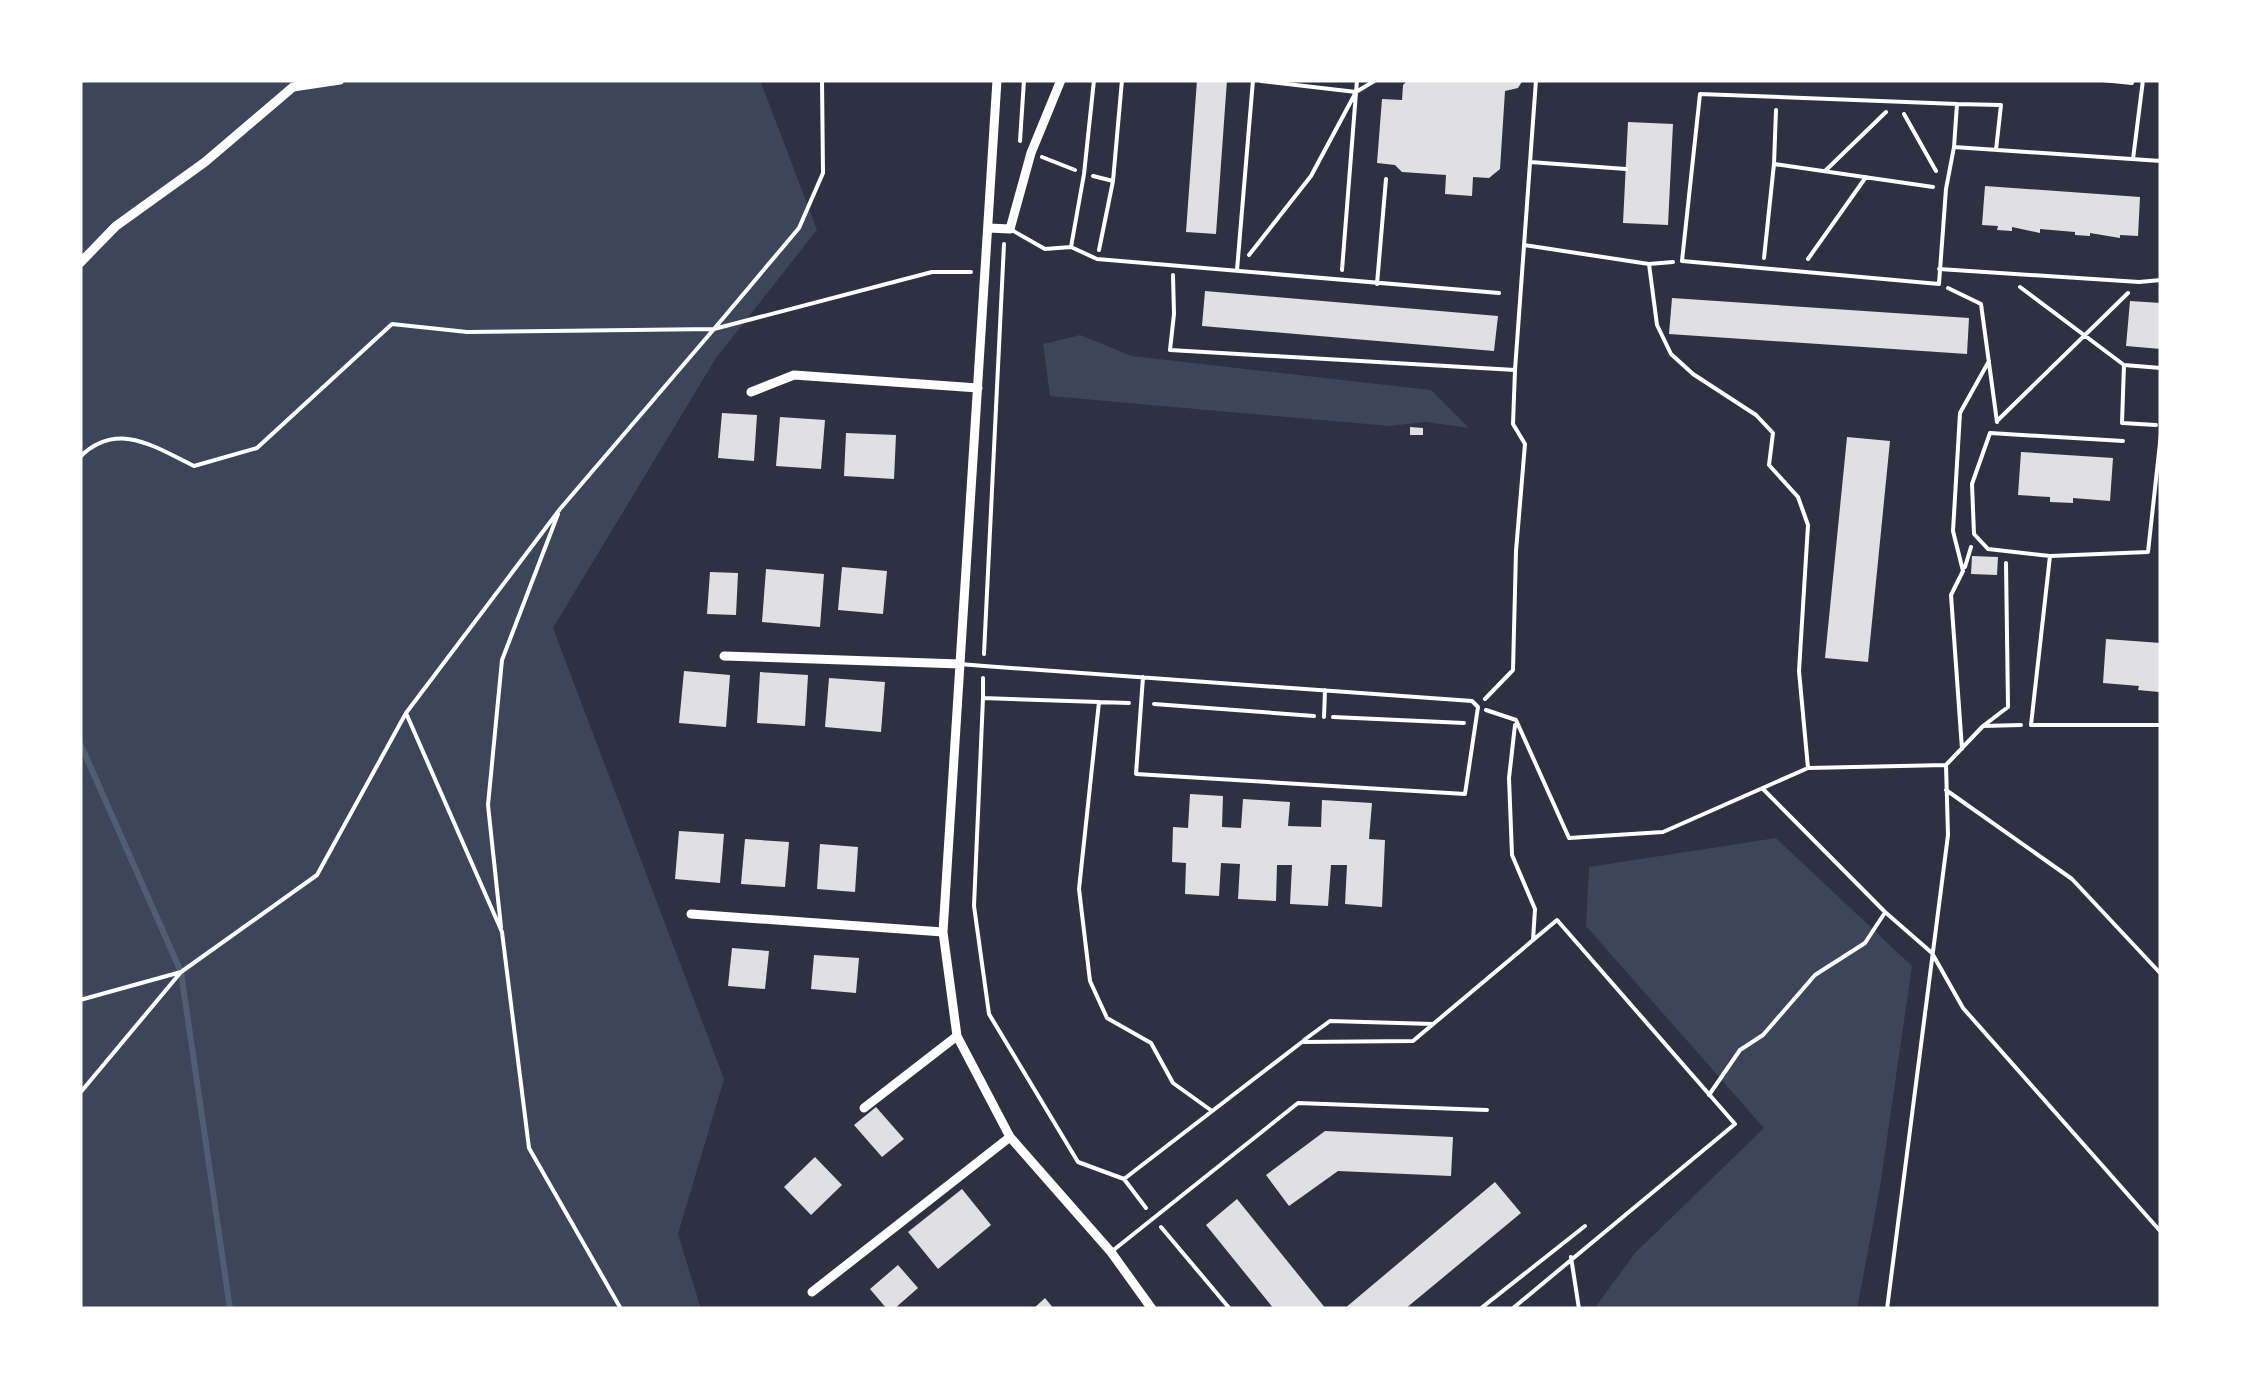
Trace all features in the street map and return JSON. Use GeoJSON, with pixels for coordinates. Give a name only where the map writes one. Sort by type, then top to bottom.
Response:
{"type":"FeatureCollection","features":[{"type":"Feature","properties":{"kind":"street"},"geometry":{"type":"LineString","coordinates":[[80,263],[116,226],[206,162],[293,87],[340,80]]}},
{"type":"Feature","properties":{"kind":"street"},"geometry":{"type":"LineString","coordinates":[[998,80],[943,932],[957,1036],[1010,1137],[1110,1252],[1152,1309]]}},
{"type":"Feature","properties":{"kind":"street"},"geometry":{"type":"LineString","coordinates":[[989,228],[1010,230],[1031,153],[1061,80]]}},
{"type":"Feature","properties":{"kind":"street"},"geometry":{"type":"LineString","coordinates":[[752,392],[794,374],[978,388]]}},
{"type":"Feature","properties":{"kind":"street"},"geometry":{"type":"LineString","coordinates":[[724,656],[960,664]]}},
{"type":"Feature","properties":{"kind":"street"},"geometry":{"type":"LineString","coordinates":[[690,914],[943,932]]}},
{"type":"Feature","properties":{"kind":"street"},"geometry":{"type":"LineString","coordinates":[[864,1108],[957,1036]]}},
{"type":"Feature","properties":{"kind":"street"},"geometry":{"type":"LineString","coordinates":[[812,1292],[1010,1137]]}},
{"type":"Feature","properties":{"kind":"lane"},"geometry":{"type":"LineString","coordinates":[[1071,247],[1094,80]]}},
{"type":"Feature","properties":{"kind":"lane"},"geometry":{"type":"LineString","coordinates":[[1237,271],[1254,80]]}},
{"type":"Feature","properties":{"kind":"lane"},"geometry":{"type":"LineString","coordinates":[[2133,159],[2143,82]]}},
{"type":"Feature","properties":{"kind":"lane"},"geometry":{"type":"LineString","coordinates":[[1957,104],[1939,284],[1682,261],[1700,94],[1957,104],[2000,106],[1996,150]]}},
{"type":"Feature","properties":{"kind":"lane"},"geometry":{"type":"LineString","coordinates":[[1954,148],[2161,160]]}},
{"type":"Feature","properties":{"kind":"lane"},"geometry":{"type":"LineString","coordinates":[[1377,284],[1386,179]]}},
{"type":"Feature","properties":{"kind":"lane"},"geometry":{"type":"LineString","coordinates":[[1010,230],[1045,249],[1071,247],[1097,259],[1499,293]]}},
{"type":"Feature","properties":{"kind":"lane"},"geometry":{"type":"LineString","coordinates":[[1940,269],[2139,282],[2161,280]]}},
{"type":"Feature","properties":{"kind":"lane"},"geometry":{"type":"LineString","coordinates":[[2123,441],[1990,432],[1972,484],[1974,534],[1988,549],[2050,556],[2148,552],[2161,434]]}},
{"type":"Feature","properties":{"kind":"lane"},"geometry":{"type":"LineString","coordinates":[[2050,556],[2030,725],[2161,726]]}},
{"type":"Feature","properties":{"kind":"lane"},"geometry":{"type":"LineString","coordinates":[[960,664],[1472,700],[1478,707],[1465,794],[1136,774],[1144,678]]}},
{"type":"Feature","properties":{"kind":"lane"},"geometry":{"type":"LineString","coordinates":[[1324,716],[1325,690]]}},
{"type":"Feature","properties":{"kind":"lane"},"geometry":{"type":"LineString","coordinates":[[1110,1252],[1298,1103],[1487,1110]]}},
{"type":"Feature","properties":{"kind":"lane"},"geometry":{"type":"LineString","coordinates":[[1480,1309],[1585,1226]]}},
{"type":"Feature","properties":{"kind":"path"},"geometry":{"type":"LineString","coordinates":[[80,1093],[182,972],[317,875],[406,713],[560,509],[798,228],[822,172],[822,80]]}},
{"type":"Feature","properties":{"kind":"path"},"geometry":{"type":"LineString","coordinates":[[1097,259],[1113,181],[1122,80]]}},
{"type":"Feature","properties":{"kind":"path"},"geometry":{"type":"LineString","coordinates":[[1254,80],[1356,92]]}},
{"type":"Feature","properties":{"kind":"path"},"geometry":{"type":"LineString","coordinates":[[1341,279],[1357,80]]}},
{"type":"Feature","properties":{"kind":"path"},"geometry":{"type":"LineString","coordinates":[[1237,271],[1311,176],[1356,92],[1376,80]]}},
{"type":"Feature","properties":{"kind":"path"},"geometry":{"type":"LineString","coordinates":[[1536,80],[1515,370],[1513,424],[1525,444],[1515,570],[1513,670],[1478,707],[1516,720],[1570,838],[1663,832],[1808,768],[1946,766]]}},
{"type":"Feature","properties":{"kind":"path"},"geometry":{"type":"LineString","coordinates":[[2102,80],[2143,82]]}},
{"type":"Feature","properties":{"kind":"path"},"geometry":{"type":"LineString","coordinates":[[1763,269],[1777,97]]}},
{"type":"Feature","properties":{"kind":"path"},"geometry":{"type":"LineString","coordinates":[[1825,171],[1897,102],[1946,189]]}},
{"type":"Feature","properties":{"kind":"path"},"geometry":{"type":"LineString","coordinates":[[1530,162],[1626,169]]}},
{"type":"Feature","properties":{"kind":"path"},"geometry":{"type":"LineString","coordinates":[[1774,164],[1946,189]]}},
{"type":"Feature","properties":{"kind":"path"},"geometry":{"type":"LineString","coordinates":[[1799,272],[1866,177]]}},
{"type":"Feature","properties":{"kind":"path"},"geometry":{"type":"LineString","coordinates":[[1018,243],[1004,240],[974,906],[989,1014],[1078,1162],[1124,1179],[1230,1309]]}},
{"type":"Feature","properties":{"kind":"path"},"geometry":{"type":"LineString","coordinates":[[1524,245],[1649,264],[1682,261]]}},
{"type":"Feature","properties":{"kind":"path"},"geometry":{"type":"LineString","coordinates":[[1649,264],[1657,325],[1671,354],[1693,374],[1756,415],[1773,433],[1769,465],[1798,497],[1808,525],[1798,671],[1808,768]]}},
{"type":"Feature","properties":{"kind":"path"},"geometry":{"type":"LineString","coordinates":[[1172,265],[1174,314],[1170,350],[1515,370]]}},
{"type":"Feature","properties":{"kind":"path"},"geometry":{"type":"LineString","coordinates":[[80,457],[92,444],[136,437],[194,466],[257,448],[392,324],[467,332],[714,329],[932,272],[986,271]]}},
{"type":"Feature","properties":{"kind":"path"},"geometry":{"type":"LineString","coordinates":[[2001,273],[2124,365],[2161,368]]}},
{"type":"Feature","properties":{"kind":"path"},"geometry":{"type":"LineString","coordinates":[[1990,432],[2139,282]]}},
{"type":"Feature","properties":{"kind":"path"},"geometry":{"type":"LineString","coordinates":[[1939,284],[1981,304],[1998,420]]}},
{"type":"Feature","properties":{"kind":"path"},"geometry":{"type":"LineString","coordinates":[[1963,571],[1953,530],[1960,413],[1989,361]]}},
{"type":"Feature","properties":{"kind":"path"},"geometry":{"type":"LineString","coordinates":[[2124,365],[2122,422],[2143,425]]}},
{"type":"Feature","properties":{"kind":"path"},"geometry":{"type":"LineString","coordinates":[[560,509],[502,660],[488,805],[529,1148],[621,1309]]}},
{"type":"Feature","properties":{"kind":"path"},"geometry":{"type":"LineString","coordinates":[[1962,748],[1951,594],[1974,534]]}},
{"type":"Feature","properties":{"kind":"path"},"geometry":{"type":"LineString","coordinates":[[1886,1309],[1948,835],[1946,766],[1983,726],[2008,706],[2006,551]]}},
{"type":"Feature","properties":{"kind":"path"},"geometry":{"type":"LineString","coordinates":[[984,698],[1475,724]]}},
{"type":"Feature","properties":{"kind":"path"},"geometry":{"type":"LineString","coordinates":[[1099,702],[1080,889],[1090,981],[1107,1018],[1151,1043],[1174,1083],[1212,1110]]}},
{"type":"Feature","properties":{"kind":"path"},"geometry":{"type":"LineString","coordinates":[[406,713],[502,932]]}},
{"type":"Feature","properties":{"kind":"path"},"geometry":{"type":"LineString","coordinates":[[1516,720],[1509,778],[1512,854],[1535,909],[1534,940]]}},
{"type":"Feature","properties":{"kind":"path"},"geometry":{"type":"LineString","coordinates":[[1983,726],[2030,725]]}},
{"type":"Feature","properties":{"kind":"path"},"geometry":{"type":"LineString","coordinates":[[1763,789],[1885,912],[1932,953],[1963,1008],[2161,1232]]}},
{"type":"Feature","properties":{"kind":"path"},"geometry":{"type":"LineString","coordinates":[[1946,790],[2072,879],[2161,974]]}},
{"type":"Feature","properties":{"kind":"path"},"geometry":{"type":"LineString","coordinates":[[1710,1095],[1740,1050],[1763,1035],[1815,975],[1866,943],[1885,912]]}},
{"type":"Feature","properties":{"kind":"path"},"geometry":{"type":"LineString","coordinates":[[1302,1042],[1413,1041],[1556,920],[1735,1124],[1512,1309]]}},
{"type":"Feature","properties":{"kind":"path"},"geometry":{"type":"LineString","coordinates":[[175,980],[206,954]]}},
{"type":"Feature","properties":{"kind":"path"},"geometry":{"type":"LineString","coordinates":[[80,1000],[182,972]]}},
{"type":"Feature","properties":{"kind":"path"},"geometry":{"type":"LineString","coordinates":[[1124,1179],[1330,1021],[1433,1024]]}},
{"type":"Feature","properties":{"kind":"path"},"geometry":{"type":"LineString","coordinates":[[1571,1257],[1580,1309]]}},
{"type":"Feature","properties":{"kind":"shaded area"},"geometry":{"type":"Polygon","coordinates":[[[80,80],[760,80],[817,230],[716,358],[553,628],[724,1079],[678,1234],[701,1309],[80,1309],[80,80]]]}},
{"type":"Feature","properties":{"kind":"shaded area"},"geometry":{"type":"Polygon","coordinates":[[[1080,335],[1132,356],[1431,390],[1469,428],[1426,422],[1389,426],[1050,396],[1043,344],[1080,335]]]}},
{"type":"Feature","properties":{"kind":"shaded area"},"geometry":{"type":"Polygon","coordinates":[[[1776,838],[1912,966],[1880,1187],[1857,1309],[1594,1309],[1635,1253],[1764,1128],[1586,926],[1589,867],[1776,838]]]}},
{"type":"Feature","properties":{"kind":"building"},"geometry":{"type":"Polygon","coordinates":[[[1197,80],[1227,80],[1216,234],[1186,232],[1197,80]]]}},
{"type":"Feature","properties":{"kind":"building"},"geometry":{"type":"Polygon","coordinates":[[[1408,80],[1523,80],[1518,88],[1505,91],[1500,169],[1489,178],[1473,177],[1472,196],[1445,194],[1446,175],[1402,172],[1395,165],[1377,163],[1382,99],[1402,100],[1403,85],[1408,80]]]}},
{"type":"Feature","properties":{"kind":"building"},"geometry":{"type":"Polygon","coordinates":[[[1628,122],[1673,124],[1668,225],[1623,223],[1628,122]]]}},
{"type":"Feature","properties":{"kind":"building"},"geometry":{"type":"Polygon","coordinates":[[[1985,186],[2140,197],[2138,236],[2075,235],[2040,229],[2040,233],[2012,227],[2012,231],[1997,230],[1998,226],[1982,225],[1985,186]]]}},
{"type":"Feature","properties":{"kind":"building"},"geometry":{"type":"Polygon","coordinates":[[[1205,291],[1498,316],[1494,351],[1202,326],[1205,291]]]}},
{"type":"Feature","properties":{"kind":"building"},"geometry":{"type":"Polygon","coordinates":[[[1672,298],[1969,318],[1967,354],[1669,334],[1672,298]]]}},
{"type":"Feature","properties":{"kind":"building"},"geometry":{"type":"Polygon","coordinates":[[[2130,301],[2161,303],[2161,349],[2126,346],[2130,301]]]}},
{"type":"Feature","properties":{"kind":"building"},"geometry":{"type":"Polygon","coordinates":[[[722,413],[757,415],[754,461],[718,458],[722,413]]]}},
{"type":"Feature","properties":{"kind":"building"},"geometry":{"type":"Polygon","coordinates":[[[780,417],[825,420],[821,469],[776,466],[780,417]]]}},
{"type":"Feature","properties":{"kind":"building"},"geometry":{"type":"Polygon","coordinates":[[[1410,427],[1423,428],[1423,435],[1410,435],[1410,427]]]}},
{"type":"Feature","properties":{"kind":"building"},"geometry":{"type":"Polygon","coordinates":[[[846,433],[896,435],[894,479],[844,476],[846,433]]]}},
{"type":"Feature","properties":{"kind":"building"},"geometry":{"type":"Polygon","coordinates":[[[1847,437],[1890,441],[1868,662],[1825,658],[1847,437]]]}},
{"type":"Feature","properties":{"kind":"building"},"geometry":{"type":"Polygon","coordinates":[[[2021,452],[2113,458],[2110,501],[2073,498],[2073,503],[2050,502],[2050,497],[2018,495],[2021,452]]]}},
{"type":"Feature","properties":{"kind":"building"},"geometry":{"type":"Polygon","coordinates":[[[1972,556],[1998,557],[1997,575],[1971,574],[1972,556]]]}},
{"type":"Feature","properties":{"kind":"building"},"geometry":{"type":"Polygon","coordinates":[[[842,567],[887,571],[883,614],[838,610],[842,567]]]}},
{"type":"Feature","properties":{"kind":"building"},"geometry":{"type":"Polygon","coordinates":[[[766,569],[824,574],[820,627],[762,622],[766,569]]]}},
{"type":"Feature","properties":{"kind":"building"},"geometry":{"type":"Polygon","coordinates":[[[710,572],[738,573],[736,615],[707,614],[710,572]]]}},
{"type":"Feature","properties":{"kind":"building"},"geometry":{"type":"Polygon","coordinates":[[[2106,639],[2161,643],[2159,692],[2103,683],[2106,639]]]}},
{"type":"Feature","properties":{"kind":"building"},"geometry":{"type":"Polygon","coordinates":[[[684,671],[730,675],[726,727],[679,723],[684,671]]]}},
{"type":"Feature","properties":{"kind":"building"},"geometry":{"type":"Polygon","coordinates":[[[760,672],[808,675],[805,726],[757,723],[760,672]]]}},
{"type":"Feature","properties":{"kind":"building"},"geometry":{"type":"Polygon","coordinates":[[[829,678],[885,682],[881,732],[825,727],[829,678]]]}},
{"type":"Feature","properties":{"kind":"building"},"geometry":{"type":"Polygon","coordinates":[[[1190,794],[1223,796],[1222,827],[1241,828],[1243,799],[1290,802],[1288,826],[1321,827],[1322,800],[1372,803],[1369,839],[1385,840],[1382,907],[1345,904],[1347,865],[1331,865],[1328,906],[1290,904],[1292,865],[1277,865],[1276,901],[1238,899],[1240,864],[1221,863],[1219,896],[1185,894],[1186,863],[1172,862],[1173,827],[1188,828],[1190,794]]]}},
{"type":"Feature","properties":{"kind":"building"},"geometry":{"type":"Polygon","coordinates":[[[679,831],[724,834],[720,883],[675,879],[679,831]]]}},
{"type":"Feature","properties":{"kind":"building"},"geometry":{"type":"Polygon","coordinates":[[[745,839],[789,842],[785,887],[741,884],[745,839]]]}},
{"type":"Feature","properties":{"kind":"building"},"geometry":{"type":"Polygon","coordinates":[[[820,844],[858,847],[855,892],[817,889],[820,844]]]}},
{"type":"Feature","properties":{"kind":"building"},"geometry":{"type":"Polygon","coordinates":[[[732,948],[769,951],[765,989],[728,986],[732,948]]]}},
{"type":"Feature","properties":{"kind":"building"},"geometry":{"type":"Polygon","coordinates":[[[814,955],[859,958],[856,993],[811,989],[814,955]]]}},
{"type":"Feature","properties":{"kind":"building"},"geometry":{"type":"Polygon","coordinates":[[[876,1107],[904,1139],[882,1157],[854,1125],[876,1107]]]}},
{"type":"Feature","properties":{"kind":"building"},"geometry":{"type":"Polygon","coordinates":[[[1325,1131],[1453,1137],[1451,1176],[1338,1171],[1289,1206],[1266,1175],[1325,1131]]]}},
{"type":"Feature","properties":{"kind":"building"},"geometry":{"type":"Polygon","coordinates":[[[815,1157],[842,1185],[811,1215],[784,1187],[815,1157]]]}},
{"type":"Feature","properties":{"kind":"building"},"geometry":{"type":"Polygon","coordinates":[[[1495,1182],[1521,1213],[1405,1309],[1344,1309],[1495,1182]]]}},
{"type":"Feature","properties":{"kind":"building"},"geometry":{"type":"Polygon","coordinates":[[[962,1189],[991,1225],[938,1269],[908,1232],[962,1189]]]}},
{"type":"Feature","properties":{"kind":"building"},"geometry":{"type":"Polygon","coordinates":[[[1237,1199],[1326,1309],[1274,1309],[1206,1225],[1237,1199]]]}},
{"type":"Feature","properties":{"kind":"building"},"geometry":{"type":"Polygon","coordinates":[[[898,1265],[918,1288],[894,1309],[887,1309],[870,1289],[898,1265]]]}},
{"type":"Feature","properties":{"kind":"building"},"geometry":{"type":"Polygon","coordinates":[[[1045,1298],[1054,1309],[1033,1309],[1045,1298]]]}},
{"type":"Feature","properties":{"kind":"waterway"},"geometry":{"type":"LineString","coordinates":[[80,743],[181,972],[230,1309]]}}]}
